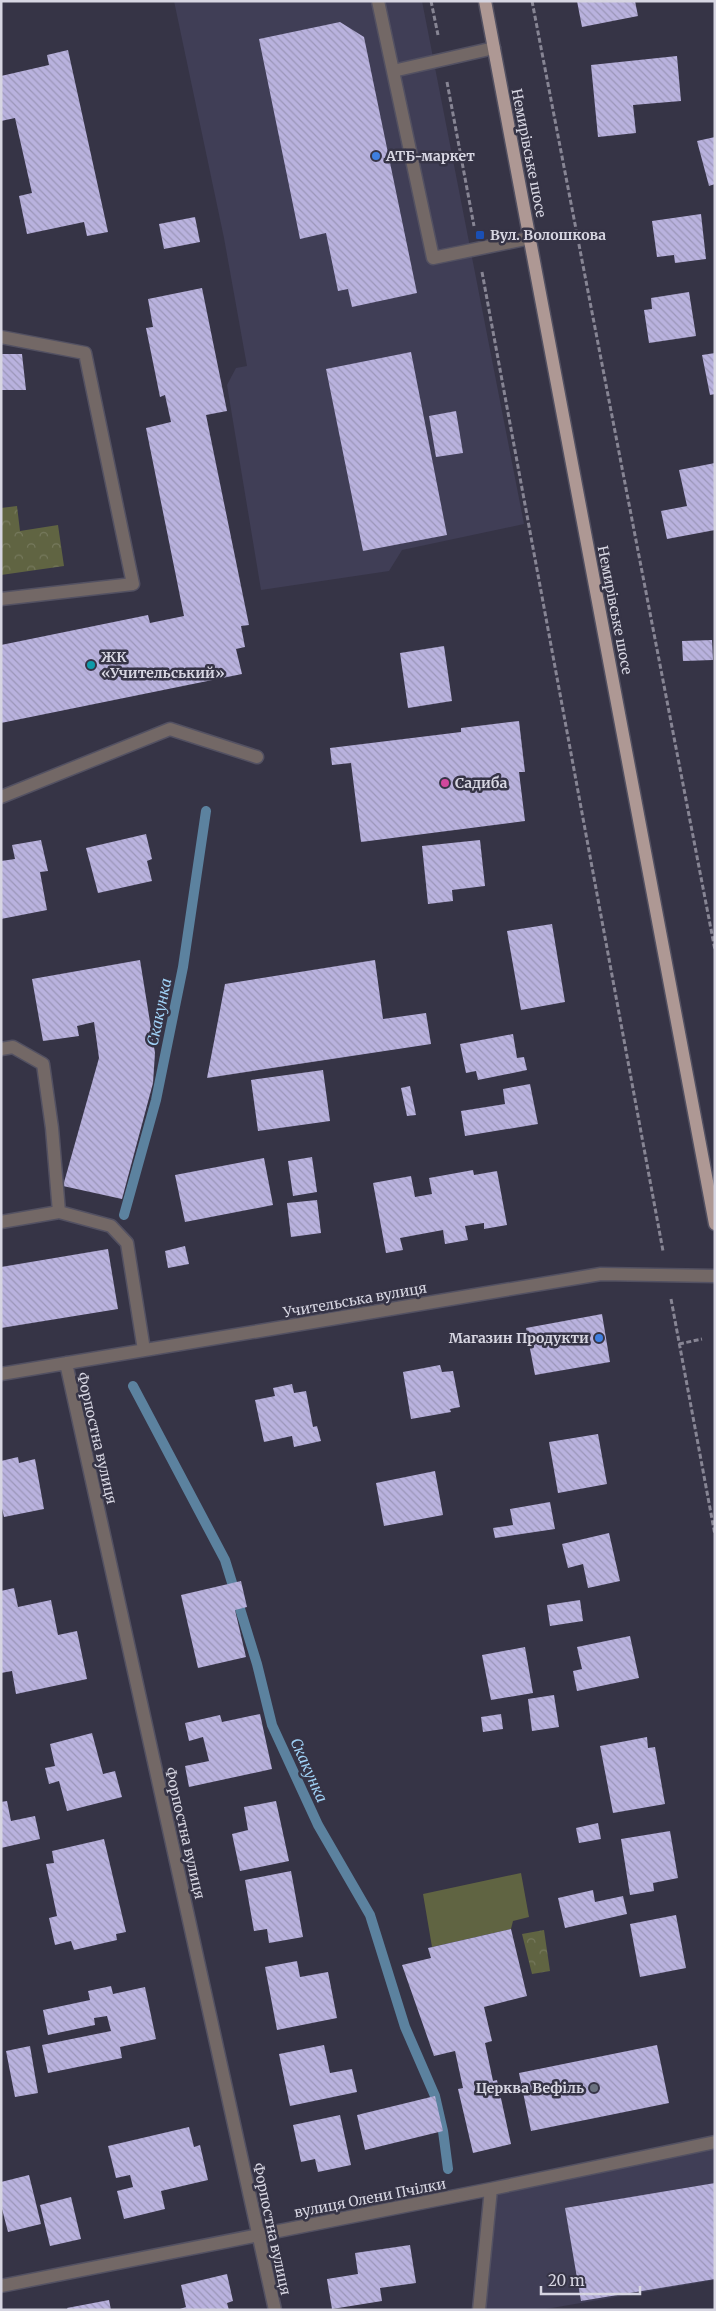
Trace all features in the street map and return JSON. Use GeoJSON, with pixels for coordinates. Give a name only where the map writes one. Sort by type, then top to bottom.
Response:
{"type":"FeatureCollection","features":[{"type":"Feature","properties":{"kind":"main road","name":"Немирівське шосе"},"geometry":{"type":"LineString","coordinates":[[485,1],[715,1224]]}},
{"type":"Feature","properties":{"kind":"street"},"geometry":{"type":"LineString","coordinates":[[378,1],[433,258],[530,238]]}},
{"type":"Feature","properties":{"kind":"street"},"geometry":{"type":"LineString","coordinates":[[393,71],[494,48]]}},
{"type":"Feature","properties":{"kind":"street"},"geometry":{"type":"LineString","coordinates":[[1,337],[85,353],[133,584],[1,599]]}},
{"type":"Feature","properties":{"kind":"street"},"geometry":{"type":"LineString","coordinates":[[1,797],[170,729],[257,756]]}},
{"type":"Feature","properties":{"kind":"street"},"geometry":{"type":"LineString","coordinates":[[1,1049],[13,1048],[43,1064],[52,1128],[59,1212]]}},
{"type":"Feature","properties":{"kind":"street"},"geometry":{"type":"LineString","coordinates":[[1,1222],[59,1212],[111,1226],[127,1243],[144,1350]]}},
{"type":"Feature","properties":{"kind":"street","name":"Учительська вулиця"},"geometry":{"type":"LineString","coordinates":[[1,1374],[601,1274],[715,1276]]}},
{"type":"Feature","properties":{"kind":"street","name":"Форпостна вулиця"},"geometry":{"type":"LineString","coordinates":[[66,1363],[275,2310]]}},
{"type":"Feature","properties":{"kind":"street","name":"вулиця Олени Пчілки"},"geometry":{"type":"LineString","coordinates":[[1,2286],[491,2189],[715,2142]]}},
{"type":"Feature","properties":{"kind":"street"},"geometry":{"type":"LineString","coordinates":[[479,2310],[491,2189]]}},
{"type":"Feature","properties":{"kind":"path"},"geometry":{"type":"LineString","coordinates":[[431,1],[438,35]]}},
{"type":"Feature","properties":{"kind":"path"},"geometry":{"type":"LineString","coordinates":[[532,1],[715,950]]}},
{"type":"Feature","properties":{"kind":"path"},"geometry":{"type":"LineString","coordinates":[[446,77],[715,1535]]}},
{"type":"Feature","properties":{"kind":"path"},"geometry":{"type":"LineString","coordinates":[[679,1344],[702,1339]]}},
{"type":"Feature","properties":{"kind":"shaded area"},"geometry":{"type":"Polygon","coordinates":[[[174,1],[422,1],[524,524],[402,550],[389,571],[261,590],[227,385],[236,368],[247,366],[224,238],[174,1]]]}},
{"type":"Feature","properties":{"kind":"shaded area"},"geometry":{"type":"Polygon","coordinates":[[[715,2142],[715,2280],[540,2310],[479,2310],[491,2189],[715,2142]]]}},
{"type":"Feature","properties":{"kind":"green space"},"geometry":{"type":"Polygon","coordinates":[[[17,506],[20,531],[58,525],[64,566],[1,575],[1,508],[17,506]]]}},
{"type":"Feature","properties":{"kind":"green space"},"geometry":{"type":"Polygon","coordinates":[[[521,1873],[529,1917],[513,1921],[511,1929],[432,1947],[423,1894],[521,1873]]]}},
{"type":"Feature","properties":{"kind":"green space"},"geometry":{"type":"Polygon","coordinates":[[[544,1930],[550,1971],[532,1974],[522,1934],[544,1930]]]}},
{"type":"Feature","properties":{"kind":"building"},"geometry":{"type":"Polygon","coordinates":[[[577,1],[635,1],[638,16],[582,27],[577,1]]]}},
{"type":"Feature","properties":{"kind":"building"},"geometry":{"type":"Polygon","coordinates":[[[340,22],[364,37],[417,293],[352,307],[348,289],[338,291],[326,233],[300,239],[259,39],[340,22]]]}},
{"type":"Feature","properties":{"kind":"building"},"geometry":{"type":"Polygon","coordinates":[[[68,50],[108,232],[87,236],[84,222],[27,234],[19,196],[32,193],[15,118],[1,121],[1,76],[49,65],[47,55],[68,50]]]}},
{"type":"Feature","properties":{"kind":"building"},"geometry":{"type":"Polygon","coordinates":[[[677,56],[681,101],[633,105],[636,133],[598,137],[591,65],[677,56]]]}},
{"type":"Feature","properties":{"kind":"building"},"geometry":{"type":"Polygon","coordinates":[[[715,137],[715,184],[709,186],[697,141],[715,137]]]}},
{"type":"Feature","properties":{"kind":"building"},"geometry":{"type":"Polygon","coordinates":[[[701,214],[706,259],[675,263],[674,255],[657,257],[652,221],[701,214]]]}},
{"type":"Feature","properties":{"kind":"building"},"geometry":{"type":"Polygon","coordinates":[[[195,217],[200,242],[164,249],[159,224],[195,217]]]}},
{"type":"Feature","properties":{"kind":"building"},"geometry":{"type":"Polygon","coordinates":[[[202,288],[227,411],[206,415],[249,625],[241,626],[245,647],[236,649],[242,674],[1,723],[1,645],[148,615],[150,623],[184,616],[146,428],[171,422],[165,395],[160,397],[146,328],[153,327],[148,299],[202,288]]]}},
{"type":"Feature","properties":{"kind":"building"},"geometry":{"type":"Polygon","coordinates":[[[689,292],[696,336],[649,343],[644,310],[652,309],[651,298],[689,292]]]}},
{"type":"Feature","properties":{"kind":"building"},"geometry":{"type":"Polygon","coordinates":[[[411,352],[447,535],[363,551],[326,369],[411,352]]]}},
{"type":"Feature","properties":{"kind":"building"},"geometry":{"type":"Polygon","coordinates":[[[715,353],[715,394],[710,395],[702,355],[715,353]]]}},
{"type":"Feature","properties":{"kind":"building"},"geometry":{"type":"Polygon","coordinates":[[[1,354],[22,354],[26,390],[1,390],[1,354]]]}},
{"type":"Feature","properties":{"kind":"building"},"geometry":{"type":"Polygon","coordinates":[[[456,411],[463,453],[436,457],[429,416],[456,411]]]}},
{"type":"Feature","properties":{"kind":"building"},"geometry":{"type":"Polygon","coordinates":[[[715,463],[715,530],[667,539],[661,511],[687,506],[679,470],[715,463]]]}},
{"type":"Feature","properties":{"kind":"building"},"geometry":{"type":"Polygon","coordinates":[[[712,640],[713,660],[683,661],[682,641],[712,640]]]}},
{"type":"Feature","properties":{"kind":"building"},"geometry":{"type":"Polygon","coordinates":[[[444,646],[452,701],[408,708],[400,653],[444,646]]]}},
{"type":"Feature","properties":{"kind":"building"},"geometry":{"type":"Polygon","coordinates":[[[519,721],[525,772],[519,772],[525,821],[361,842],[351,763],[332,765],[330,748],[461,732],[461,728],[519,721]]]}},
{"type":"Feature","properties":{"kind":"building"},"geometry":{"type":"Polygon","coordinates":[[[146,834],[152,859],[147,861],[152,881],[98,893],[86,848],[146,834]]]}},
{"type":"Feature","properties":{"kind":"building"},"geometry":{"type":"Polygon","coordinates":[[[41,840],[48,871],[40,872],[47,910],[1,919],[1,861],[15,859],[12,845],[41,840]]]}},
{"type":"Feature","properties":{"kind":"building"},"geometry":{"type":"Polygon","coordinates":[[[480,840],[485,886],[452,890],[453,901],[428,904],[422,846],[480,840]]]}},
{"type":"Feature","properties":{"kind":"building"},"geometry":{"type":"Polygon","coordinates":[[[552,924],[565,1002],[521,1010],[507,931],[552,924]]]}},
{"type":"Feature","properties":{"kind":"building"},"geometry":{"type":"Polygon","coordinates":[[[140,960],[155,1053],[153,1083],[122,1199],[63,1186],[99,1058],[94,1022],[77,1026],[79,1036],[43,1041],[32,979],[140,960]]]}},
{"type":"Feature","properties":{"kind":"building"},"geometry":{"type":"Polygon","coordinates":[[[375,960],[383,1019],[426,1013],[431,1044],[207,1078],[225,984],[375,960]]]}},
{"type":"Feature","properties":{"kind":"building"},"geometry":{"type":"Polygon","coordinates":[[[513,1034],[517,1058],[524,1057],[527,1070],[478,1080],[476,1071],[466,1073],[460,1044],[513,1034]]]}},
{"type":"Feature","properties":{"kind":"building"},"geometry":{"type":"Polygon","coordinates":[[[323,1070],[330,1121],[258,1131],[251,1080],[323,1070]]]}},
{"type":"Feature","properties":{"kind":"building"},"geometry":{"type":"Polygon","coordinates":[[[530,1084],[538,1124],[465,1136],[461,1111],[505,1104],[503,1089],[530,1084]]]}},
{"type":"Feature","properties":{"kind":"building"},"geometry":{"type":"Polygon","coordinates":[[[410,1086],[416,1115],[407,1116],[401,1088],[410,1086]]]}},
{"type":"Feature","properties":{"kind":"building"},"geometry":{"type":"Polygon","coordinates":[[[312,1157],[317,1192],[293,1196],[288,1161],[312,1157]]]}},
{"type":"Feature","properties":{"kind":"building"},"geometry":{"type":"Polygon","coordinates":[[[264,1158],[273,1205],[185,1222],[175,1175],[264,1158]]]}},
{"type":"Feature","properties":{"kind":"building"},"geometry":{"type":"Polygon","coordinates":[[[473,1170],[474,1175],[497,1171],[507,1225],[484,1229],[484,1223],[465,1226],[468,1240],[445,1244],[443,1230],[400,1238],[403,1250],[386,1253],[373,1183],[411,1176],[415,1197],[432,1194],[429,1178],[473,1170]]]}},
{"type":"Feature","properties":{"kind":"building"},"geometry":{"type":"Polygon","coordinates":[[[317,1200],[321,1233],[291,1237],[287,1203],[317,1200]]]}},
{"type":"Feature","properties":{"kind":"building"},"geometry":{"type":"Polygon","coordinates":[[[185,1246],[189,1264],[168,1268],[165,1251],[185,1246]]]}},
{"type":"Feature","properties":{"kind":"building"},"geometry":{"type":"Polygon","coordinates":[[[108,1249],[118,1309],[1,1328],[1,1267],[108,1249]]]}},
{"type":"Feature","properties":{"kind":"building"},"geometry":{"type":"Polygon","coordinates":[[[602,1314],[610,1362],[535,1375],[526,1328],[602,1314]]]}},
{"type":"Feature","properties":{"kind":"building"},"geometry":{"type":"Polygon","coordinates":[[[440,1365],[442,1372],[453,1371],[460,1407],[450,1409],[451,1412],[411,1419],[403,1372],[440,1365]]]}},
{"type":"Feature","properties":{"kind":"building"},"geometry":{"type":"Polygon","coordinates":[[[292,1384],[294,1393],[306,1391],[313,1427],[317,1426],[321,1441],[294,1447],[292,1436],[264,1442],[255,1400],[275,1396],[273,1388],[292,1384]]]}},
{"type":"Feature","properties":{"kind":"building"},"geometry":{"type":"Polygon","coordinates":[[[598,1434],[607,1484],[558,1493],[549,1442],[598,1434]]]}},
{"type":"Feature","properties":{"kind":"building"},"geometry":{"type":"Polygon","coordinates":[[[18,1457],[19,1463],[35,1459],[44,1509],[4,1517],[1,1504],[1,1461],[18,1457]]]}},
{"type":"Feature","properties":{"kind":"building"},"geometry":{"type":"Polygon","coordinates":[[[435,1471],[443,1515],[384,1526],[376,1483],[435,1471]]]}},
{"type":"Feature","properties":{"kind":"building"},"geometry":{"type":"Polygon","coordinates":[[[550,1502],[555,1529],[495,1538],[493,1528],[513,1525],[510,1509],[550,1502]]]}},
{"type":"Feature","properties":{"kind":"building"},"geometry":{"type":"Polygon","coordinates":[[[609,1533],[620,1581],[588,1588],[583,1564],[568,1568],[562,1544],[609,1533]]]}},
{"type":"Feature","properties":{"kind":"building"},"geometry":{"type":"Polygon","coordinates":[[[241,1581],[247,1607],[235,1610],[246,1657],[198,1668],[181,1595],[241,1581]]]}},
{"type":"Feature","properties":{"kind":"building"},"geometry":{"type":"Polygon","coordinates":[[[14,1588],[18,1607],[51,1600],[58,1635],[77,1631],[87,1679],[16,1694],[12,1671],[1,1673],[1,1591],[14,1588]]]}},
{"type":"Feature","properties":{"kind":"building"},"geometry":{"type":"Polygon","coordinates":[[[580,1600],[583,1621],[550,1626],[547,1605],[580,1600]]]}},
{"type":"Feature","properties":{"kind":"building"},"geometry":{"type":"Polygon","coordinates":[[[630,1636],[639,1678],[577,1691],[573,1671],[582,1669],[577,1647],[630,1636]]]}},
{"type":"Feature","properties":{"kind":"building"},"geometry":{"type":"Polygon","coordinates":[[[525,1647],[533,1693],[491,1700],[482,1655],[525,1647]]]}},
{"type":"Feature","properties":{"kind":"building"},"geometry":{"type":"Polygon","coordinates":[[[554,1695],[559,1727],[532,1731],[528,1699],[554,1695]]]}},
{"type":"Feature","properties":{"kind":"building"},"geometry":{"type":"Polygon","coordinates":[[[260,1714],[272,1769],[189,1787],[185,1766],[209,1761],[203,1737],[189,1741],[185,1723],[220,1715],[222,1722],[260,1714]]]}},
{"type":"Feature","properties":{"kind":"building"},"geometry":{"type":"Polygon","coordinates":[[[501,1714],[503,1729],[483,1732],[481,1717],[501,1714]]]}},
{"type":"Feature","properties":{"kind":"building"},"geometry":{"type":"Polygon","coordinates":[[[92,1733],[103,1774],[115,1771],[122,1797],[67,1811],[59,1781],[49,1784],[45,1768],[55,1766],[50,1744],[92,1733]]]}},
{"type":"Feature","properties":{"kind":"building"},"geometry":{"type":"Polygon","coordinates":[[[647,1737],[648,1748],[655,1747],[665,1804],[613,1813],[600,1746],[647,1737]]]}},
{"type":"Feature","properties":{"kind":"building"},"geometry":{"type":"Polygon","coordinates":[[[7,1801],[11,1821],[35,1816],[40,1839],[1,1848],[1,1802],[7,1801]]]}},
{"type":"Feature","properties":{"kind":"building"},"geometry":{"type":"Polygon","coordinates":[[[276,1801],[289,1861],[240,1871],[232,1834],[248,1830],[244,1807],[276,1801]]]}},
{"type":"Feature","properties":{"kind":"building"},"geometry":{"type":"Polygon","coordinates":[[[598,1823],[601,1839],[579,1843],[576,1828],[598,1823]]]}},
{"type":"Feature","properties":{"kind":"building"},"geometry":{"type":"Polygon","coordinates":[[[670,1831],[678,1878],[653,1883],[654,1891],[630,1895],[621,1839],[670,1831]]]}},
{"type":"Feature","properties":{"kind":"building"},"geometry":{"type":"Polygon","coordinates":[[[104,1839],[126,1932],[116,1934],[117,1940],[74,1950],[71,1941],[55,1945],[49,1918],[57,1916],[46,1864],[54,1863],[52,1851],[104,1839]]]}},
{"type":"Feature","properties":{"kind":"building"},"geometry":{"type":"Polygon","coordinates":[[[291,1871],[303,1937],[269,1943],[267,1929],[254,1931],[245,1880],[291,1871]]]}},
{"type":"Feature","properties":{"kind":"building"},"geometry":{"type":"Polygon","coordinates":[[[593,1890],[595,1902],[623,1896],[627,1914],[565,1928],[558,1898],[593,1890]]]}},
{"type":"Feature","properties":{"kind":"building"},"geometry":{"type":"Polygon","coordinates":[[[676,1915],[686,1968],[640,1977],[630,1924],[676,1915]]]}},
{"type":"Feature","properties":{"kind":"building"},"geometry":{"type":"Polygon","coordinates":[[[511,1929],[527,1996],[484,2007],[492,2041],[485,2043],[493,2081],[497,2080],[511,2144],[473,2153],[458,2089],[463,2088],[455,2051],[434,2056],[402,1965],[431,1958],[428,1948],[511,1929]]]}},
{"type":"Feature","properties":{"kind":"building"},"geometry":{"type":"Polygon","coordinates":[[[297,1961],[300,1977],[328,1972],[337,2018],[277,2030],[265,1967],[297,1961]]]}},
{"type":"Feature","properties":{"kind":"building"},"geometry":{"type":"Polygon","coordinates":[[[111,1986],[113,1994],[145,1987],[156,2039],[120,2047],[122,2058],[48,2073],[42,2045],[111,2031],[107,2016],[94,2018],[95,2025],[48,2035],[43,2010],[90,2000],[88,1991],[111,1986]]]}},
{"type":"Feature","properties":{"kind":"building"},"geometry":{"type":"Polygon","coordinates":[[[324,2045],[330,2073],[352,2069],[357,2092],[290,2106],[279,2054],[324,2045]]]}},
{"type":"Feature","properties":{"kind":"building","name":"Церква Вефіль"},"geometry":{"type":"Polygon","coordinates":[[[657,2045],[669,2103],[531,2131],[519,2073],[657,2045]]]}},
{"type":"Feature","properties":{"kind":"building"},"geometry":{"type":"Polygon","coordinates":[[[30,2046],[38,2093],[15,2097],[6,2051],[30,2046]]]}},
{"type":"Feature","properties":{"kind":"building"},"geometry":{"type":"Polygon","coordinates":[[[435,2096],[443,2131],[365,2150],[357,2115],[435,2096]]]}},
{"type":"Feature","properties":{"kind":"building"},"geometry":{"type":"Polygon","coordinates":[[[340,2115],[351,2165],[318,2172],[315,2159],[301,2162],[293,2125],[340,2115]]]}},
{"type":"Feature","properties":{"kind":"building"},"geometry":{"type":"Polygon","coordinates":[[[189,2127],[194,2147],[200,2145],[208,2180],[161,2191],[165,2209],[124,2219],[117,2191],[133,2187],[130,2175],[116,2178],[108,2146],[189,2127]]]}},
{"type":"Feature","properties":{"kind":"building"},"geometry":{"type":"Polygon","coordinates":[[[29,2175],[41,2224],[8,2232],[1,2205],[1,2182],[29,2175]]]}},
{"type":"Feature","properties":{"kind":"building"},"geometry":{"type":"Polygon","coordinates":[[[715,2183],[715,2279],[581,2301],[565,2208],[715,2183]]]}},
{"type":"Feature","properties":{"kind":"building"},"geometry":{"type":"Polygon","coordinates":[[[71,2197],[81,2239],[50,2246],[40,2205],[71,2197]]]}},
{"type":"Feature","properties":{"kind":"building"},"geometry":{"type":"Polygon","coordinates":[[[410,2245],[416,2283],[380,2288],[382,2301],[332,2309],[327,2279],[358,2274],[355,2253],[410,2245]]]}},
{"type":"Feature","properties":{"kind":"building"},"geometry":{"type":"Polygon","coordinates":[[[227,2274],[233,2301],[227,2303],[229,2310],[177,2310],[186,2307],[181,2285],[227,2274]]]}},
{"type":"Feature","properties":{"kind":"building"},"geometry":{"type":"Polygon","coordinates":[[[109,2300],[111,2310],[68,2310],[67,2308],[109,2300]]]}},
{"type":"Feature","properties":{"kind":"waterway","name":"Скакунка"},"geometry":{"type":"LineString","coordinates":[[124,1215],[156,1100],[183,967],[206,811]]}},
{"type":"Feature","properties":{"kind":"waterway","name":"Скакунка"},"geometry":{"type":"LineString","coordinates":[[133,1386],[225,1560],[257,1664],[272,1725],[318,1825],[370,1915],[405,2027],[435,2096],[443,2131],[448,2169]]}},
{"type":"Feature","properties":{"kind":"place","name":"АТБ-маркет"},"geometry":{"type":"Point","coordinates":[376,156]}},
{"type":"Feature","properties":{"kind":"place","name":"Вул. Волошкова"},"geometry":{"type":"Point","coordinates":[480,235]}},
{"type":"Feature","properties":{"kind":"place","name":"ЖК «Учительський»"},"geometry":{"type":"Point","coordinates":[91,665]}},
{"type":"Feature","properties":{"kind":"place","name":"Садиба"},"geometry":{"type":"Point","coordinates":[445,783]}},
{"type":"Feature","properties":{"kind":"place","name":"Магазин Продукти"},"geometry":{"type":"Point","coordinates":[599,1338]}},
{"type":"Feature","properties":{"kind":"place","name":"Церква Вефіль"},"geometry":{"type":"Point","coordinates":[594,2088]}}]}
